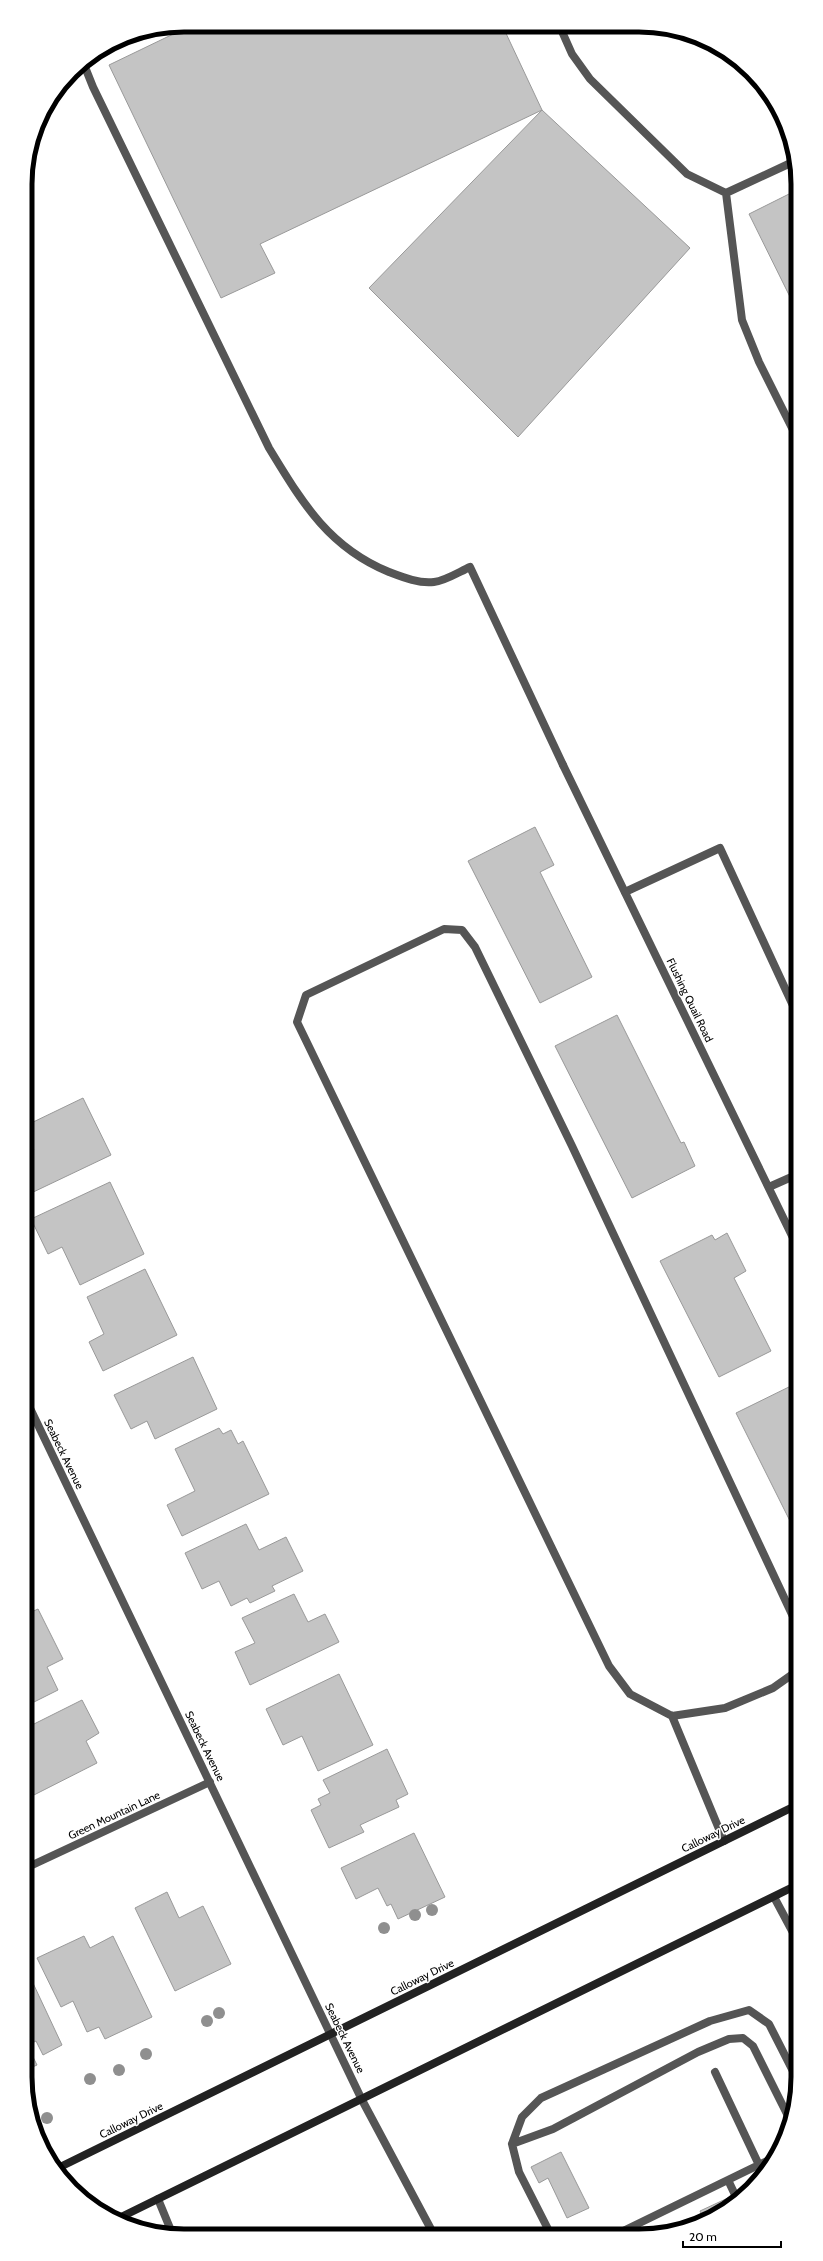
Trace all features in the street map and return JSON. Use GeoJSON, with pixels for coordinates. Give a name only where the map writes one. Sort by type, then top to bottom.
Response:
{"type":"FeatureCollection","features":[{"type":"Feature","properties":{"kind":"main road","name":"Calloway Drive"},"geometry":{"type":"LineString","coordinates":[[61,2167],[791,1808]]}},
{"type":"Feature","properties":{"kind":"main road"},"geometry":{"type":"LineString","coordinates":[[123,2216],[791,1888]]}},
{"type":"Feature","properties":{"kind":"street"},"geometry":{"type":"LineString","coordinates":[[562,32],[572,54],[590,80],[601,91],[687,174],[726,193]]}},
{"type":"Feature","properties":{"kind":"street","name":"Flushing Quail Road"},"geometry":{"type":"LineString","coordinates":[[86,68],[93,87],[269,448],[298,496],[331,536],[373,565],[405,578],[434,582],[470,567],[563,764],[791,1233]]}},
{"type":"Feature","properties":{"kind":"street"},"geometry":{"type":"LineString","coordinates":[[726,193],[790,163]]}},
{"type":"Feature","properties":{"kind":"street"},"geometry":{"type":"LineString","coordinates":[[726,193],[742,320],[759,362],[791,426]]}},
{"type":"Feature","properties":{"kind":"street"},"geometry":{"type":"LineString","coordinates":[[625,892],[720,848],[791,1001]]}},
{"type":"Feature","properties":{"kind":"street"},"geometry":{"type":"LineString","coordinates":[[791,1612],[568,1139],[475,947],[462,930],[444,929],[306,996],[297,1022],[609,1666],[630,1694],[672,1716],[725,1708],[774,1688],[791,1675]]}},
{"type":"Feature","properties":{"kind":"street"},"geometry":{"type":"LineString","coordinates":[[769,1187],[791,1177]]}},
{"type":"Feature","properties":{"kind":"street","name":"Seabeck Avenue"},"geometry":{"type":"LineString","coordinates":[[32,1412],[362,2100],[431,2229]]}},
{"type":"Feature","properties":{"kind":"street"},"geometry":{"type":"LineString","coordinates":[[672,1716],[724,1840]]}},
{"type":"Feature","properties":{"kind":"street","name":"Green Mountain Lane"},"geometry":{"type":"LineString","coordinates":[[32,1866],[210,1782]]}},
{"type":"Feature","properties":{"kind":"street"},"geometry":{"type":"LineString","coordinates":[[774,1897],[791,1927]]}},
{"type":"Feature","properties":{"kind":"street"},"geometry":{"type":"LineString","coordinates":[[548,2229],[519,2172],[512,2144],[522,2117],[541,2098],[710,2021],[749,2010],[770,2024],[791,2067]]}},
{"type":"Feature","properties":{"kind":"street"},"geometry":{"type":"LineString","coordinates":[[512,2144],[553,2128],[698,2052],[729,2040],[743,2038],[753,2046],[787,2113]]}},
{"type":"Feature","properties":{"kind":"street"},"geometry":{"type":"LineString","coordinates":[[715,2072],[759,2165]]}},
{"type":"Feature","properties":{"kind":"street"},"geometry":{"type":"LineString","coordinates":[[627,2229],[765,2162]]}},
{"type":"Feature","properties":{"kind":"street"},"geometry":{"type":"LineString","coordinates":[[728,2180],[735,2195]]}},
{"type":"Feature","properties":{"kind":"street"},"geometry":{"type":"LineString","coordinates":[[158,2199],[170,2229]]}},
{"type":"Feature","properties":{"kind":"building"},"geometry":{"type":"Polygon","coordinates":[[[177,32],[505,32],[542,110],[260,244],[275,273],[221,298],[109,65],[177,32]]]}},
{"type":"Feature","properties":{"kind":"building"},"geometry":{"type":"Polygon","coordinates":[[[542,110],[690,248],[518,437],[369,288],[542,110]]]}},
{"type":"Feature","properties":{"kind":"building"},"geometry":{"type":"Polygon","coordinates":[[[791,193],[791,299],[749,214],[791,193]]]}},
{"type":"Feature","properties":{"kind":"building"},"geometry":{"type":"Polygon","coordinates":[[[535,827],[554,865],[540,872],[592,977],[540,1003],[468,861],[535,827]]]}},
{"type":"Feature","properties":{"kind":"building"},"geometry":{"type":"Polygon","coordinates":[[[617,1015],[681,1143],[684,1142],[695,1166],[632,1198],[555,1046],[617,1015]]]}},
{"type":"Feature","properties":{"kind":"building"},"geometry":{"type":"Polygon","coordinates":[[[83,1098],[111,1155],[32,1193],[32,1151],[34,1150],[32,1146],[32,1123],[83,1098]]]}},
{"type":"Feature","properties":{"kind":"building"},"geometry":{"type":"Polygon","coordinates":[[[110,1182],[144,1254],[80,1285],[62,1247],[48,1254],[32,1219],[110,1182]]]}},
{"type":"Feature","properties":{"kind":"building"},"geometry":{"type":"Polygon","coordinates":[[[727,1233],[746,1271],[734,1278],[771,1351],[719,1377],[660,1261],[712,1235],[715,1240],[727,1233]]]}},
{"type":"Feature","properties":{"kind":"building"},"geometry":{"type":"Polygon","coordinates":[[[145,1269],[177,1335],[103,1371],[89,1342],[104,1334],[87,1297],[145,1269]]]}},
{"type":"Feature","properties":{"kind":"building"},"geometry":{"type":"Polygon","coordinates":[[[193,1357],[217,1409],[155,1439],[147,1421],[131,1429],[114,1395],[193,1357]]]}},
{"type":"Feature","properties":{"kind":"building"},"geometry":{"type":"Polygon","coordinates":[[[791,1386],[791,1523],[736,1413],[791,1386]]]}},
{"type":"Feature","properties":{"kind":"building"},"geometry":{"type":"Polygon","coordinates":[[[219,1428],[223,1434],[231,1430],[238,1444],[243,1441],[269,1494],[182,1536],[167,1505],[195,1491],[175,1449],[219,1428]]]}},
{"type":"Feature","properties":{"kind":"building"},"geometry":{"type":"Polygon","coordinates":[[[246,1524],[259,1550],[286,1537],[303,1571],[272,1586],[275,1591],[250,1603],[247,1598],[231,1606],[219,1581],[202,1589],[185,1553],[246,1524]]]}},
{"type":"Feature","properties":{"kind":"building"},"geometry":{"type":"Polygon","coordinates":[[[294,1594],[308,1622],[325,1614],[339,1642],[250,1685],[235,1652],[255,1643],[242,1618],[294,1594]]]}},
{"type":"Feature","properties":{"kind":"building"},"geometry":{"type":"Polygon","coordinates":[[[38,1609],[63,1659],[47,1667],[58,1690],[32,1703],[32,1612],[38,1609]]]}},
{"type":"Feature","properties":{"kind":"building"},"geometry":{"type":"Polygon","coordinates":[[[339,1674],[373,1745],[318,1771],[302,1736],[283,1745],[266,1709],[339,1674]]]}},
{"type":"Feature","properties":{"kind":"building"},"geometry":{"type":"Polygon","coordinates":[[[82,1700],[99,1733],[86,1741],[97,1763],[32,1796],[32,1725],[82,1700]]]}},
{"type":"Feature","properties":{"kind":"building"},"geometry":{"type":"Polygon","coordinates":[[[387,1749],[408,1794],[396,1800],[399,1807],[360,1825],[364,1832],[329,1848],[311,1810],[321,1805],[318,1799],[330,1793],[323,1780],[387,1749]]]}},
{"type":"Feature","properties":{"kind":"building"},"geometry":{"type":"Polygon","coordinates":[[[414,1833],[445,1897],[398,1919],[391,1904],[387,1906],[378,1888],[356,1899],[341,1868],[414,1833]]]}},
{"type":"Feature","properties":{"kind":"building"},"geometry":{"type":"Polygon","coordinates":[[[167,1892],[179,1918],[203,1906],[231,1964],[175,1991],[135,1908],[167,1892]]]}},
{"type":"Feature","properties":{"kind":"building"},"geometry":{"type":"Polygon","coordinates":[[[84,1936],[90,1948],[113,1936],[152,2017],[105,2039],[99,2027],[87,2032],[73,2001],[61,2007],[37,1958],[84,1936]]]}},
{"type":"Feature","properties":{"kind":"building"},"geometry":{"type":"Polygon","coordinates":[[[32,1981],[62,2045],[43,2055],[36,2041],[32,2043],[32,1981]]]}},
{"type":"Feature","properties":{"kind":"building"},"geometry":{"type":"Polygon","coordinates":[[[32,2055],[37,2065],[32,2067],[32,2055]]]}},
{"type":"Feature","properties":{"kind":"building"},"geometry":{"type":"Polygon","coordinates":[[[561,2152],[589,2208],[567,2218],[548,2178],[539,2183],[531,2167],[561,2152]]]}},
{"type":"Feature","properties":{"kind":"building"},"geometry":{"type":"Polygon","coordinates":[[[730,2197],[731,2199],[715,2209],[702,2215],[700,2211],[730,2197]]]}}]}
